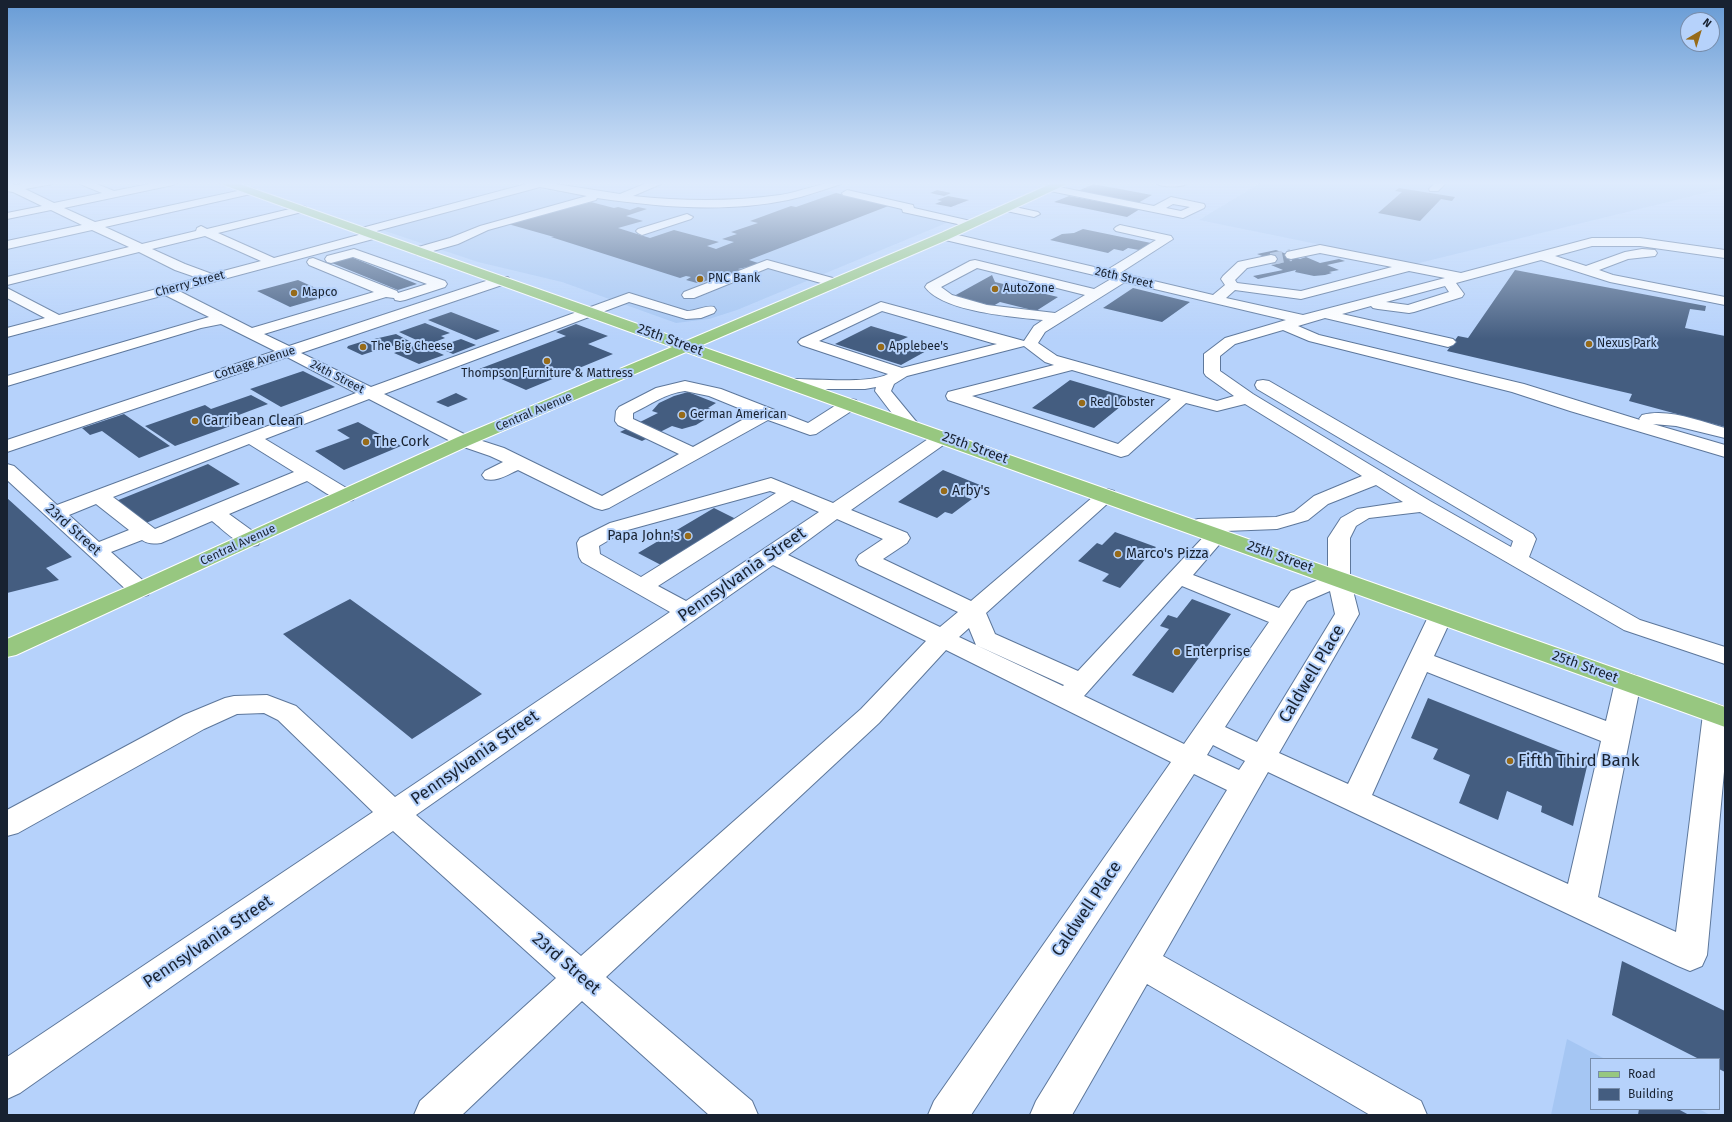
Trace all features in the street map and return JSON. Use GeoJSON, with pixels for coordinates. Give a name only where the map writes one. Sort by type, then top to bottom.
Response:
{"type":"FeatureCollection","features":[{"type":"Feature","properties":{"kind":"main road","name":"25th Street"},"geometry":{"type":"LineString","coordinates":[[372,234],[1340,578],[1720,715]]}},
{"type":"Feature","properties":{"kind":"main road","name":"Central Avenue"},"geometry":{"type":"LineString","coordinates":[[7,649],[464,442],[948,234]]}},
{"type":"Feature","properties":{"kind":"street"},"geometry":{"type":"LineString","coordinates":[[9,234],[36,249]]}},
{"type":"Feature","properties":{"kind":"street"},"geometry":{"type":"LineString","coordinates":[[7,245],[57,234]]}},
{"type":"Feature","properties":{"kind":"street"},"geometry":{"type":"LineString","coordinates":[[112,234],[180,267],[210,278]]}},
{"type":"Feature","properties":{"kind":"street"},"geometry":{"type":"LineString","coordinates":[[7,281],[197,234]]}},
{"type":"Feature","properties":{"kind":"street"},"geometry":{"type":"LineString","coordinates":[[212,234],[240,249],[273,262]]}},
{"type":"Feature","properties":{"kind":"street","name":"Cherry Street"},"geometry":{"type":"LineString","coordinates":[[7,333],[273,262],[364,234]]}},
{"type":"Feature","properties":{"kind":"street"},"geometry":{"type":"LineString","coordinates":[[419,251],[454,241],[469,234]]}},
{"type":"Feature","properties":{"kind":"street"},"geometry":{"type":"LineString","coordinates":[[795,384],[865,384],[1024,344],[1039,329],[1097,294],[1115,276],[1166,239],[1145,234]]}},
{"type":"Feature","properties":{"kind":"street","name":"26th Street"},"geometry":{"type":"LineString","coordinates":[[945,236],[1304,320]]}},
{"type":"Feature","properties":{"kind":"street"},"geometry":{"type":"LineString","coordinates":[[1725,254],[1640,242],[1592,242],[1448,281],[1457,294],[1409,309],[1366,303],[1230,341],[1212,354],[1212,373],[1247,398],[1423,505],[1632,625],[1725,656]]}},
{"type":"Feature","properties":{"kind":"street"},"geometry":{"type":"LineString","coordinates":[[1291,255],[1320,250],[1462,277]]}},
{"type":"Feature","properties":{"kind":"street"},"geometry":{"type":"LineString","coordinates":[[1586,271],[1604,261],[1638,252],[1682,256],[1725,263]]}},
{"type":"Feature","properties":{"kind":"street"},"geometry":{"type":"LineString","coordinates":[[317,263],[354,253],[440,284],[400,297]]}},
{"type":"Feature","properties":{"kind":"street"},"geometry":{"type":"LineString","coordinates":[[297,255],[424,307]]}},
{"type":"Feature","properties":{"kind":"street"},"geometry":{"type":"LineString","coordinates":[[50,256],[68,266]]}},
{"type":"Feature","properties":{"kind":"street"},"geometry":{"type":"LineString","coordinates":[[1543,256],[1586,271],[1641,286],[1725,301]]}},
{"type":"Feature","properties":{"kind":"street"},"geometry":{"type":"LineString","coordinates":[[1232,286],[1228,279],[1243,265],[1271,259]]}},
{"type":"Feature","properties":{"kind":"street"},"geometry":{"type":"LineString","coordinates":[[54,513],[629,297],[689,295],[767,264],[835,283]]}},
{"type":"Feature","properties":{"kind":"street"},"geometry":{"type":"LineString","coordinates":[[1058,318],[986,310],[947,298],[932,287],[975,264],[1097,294]]}},
{"type":"Feature","properties":{"kind":"street"},"geometry":{"type":"LineString","coordinates":[[1215,300],[1232,286],[1302,295],[1409,267]]}},
{"type":"Feature","properties":{"kind":"street","name":"Cottage Avenue"},"geometry":{"type":"LineString","coordinates":[[7,446],[503,280]]}},
{"type":"Feature","properties":{"kind":"street","name":"24th Street"},"geometry":{"type":"LineString","coordinates":[[166,290],[464,442],[495,451],[602,504],[692,454]]}},
{"type":"Feature","properties":{"kind":"street"},"geometry":{"type":"LineString","coordinates":[[7,292],[57,319]]}},
{"type":"Feature","properties":{"kind":"street"},"geometry":{"type":"LineString","coordinates":[[251,334],[387,292]]}},
{"type":"Feature","properties":{"kind":"street"},"geometry":{"type":"LineString","coordinates":[[629,297],[673,312],[696,315],[712,305],[689,295]]}},
{"type":"Feature","properties":{"kind":"street"},"geometry":{"type":"LineString","coordinates":[[894,377],[806,342],[881,306],[997,340],[1024,344],[1051,359],[1182,398],[1217,406],[1247,398]]}},
{"type":"Feature","properties":{"kind":"street"},"geometry":{"type":"LineString","coordinates":[[1326,314],[1448,342]]}},
{"type":"Feature","properties":{"kind":"street"},"geometry":{"type":"LineString","coordinates":[[7,381],[198,324],[222,319]]}},
{"type":"Feature","properties":{"kind":"street"},"geometry":{"type":"LineString","coordinates":[[1284,325],[1314,338],[1518,388],[1637,426],[1725,451]]}},
{"type":"Feature","properties":{"kind":"street"},"geometry":{"type":"LineString","coordinates":[[1072,365],[954,396],[1121,451],[1182,398]]}},
{"type":"Feature","properties":{"kind":"street"},"geometry":{"type":"LineString","coordinates":[[894,377],[883,391],[910,425]]}},
{"type":"Feature","properties":{"kind":"street"},"geometry":{"type":"LineString","coordinates":[[1263,385],[1525,539],[1517,559]]}},
{"type":"Feature","properties":{"kind":"street"},"geometry":{"type":"LineString","coordinates":[[767,414],[692,454],[624,421],[625,410],[666,390],[684,386],[703,389],[810,430],[850,404]]}},
{"type":"Feature","properties":{"kind":"street"},"geometry":{"type":"LineString","coordinates":[[1637,426],[1646,419],[1655,418],[1725,434]]}},
{"type":"Feature","properties":{"kind":"street","name":"Pennsylvania Street"},"geometry":{"type":"LineString","coordinates":[[7,1080],[943,437]]}},
{"type":"Feature","properties":{"kind":"street"},"geometry":{"type":"LineString","coordinates":[[251,438],[346,496]]}},
{"type":"Feature","properties":{"kind":"street"},"geometry":{"type":"LineString","coordinates":[[492,475],[518,462]]}},
{"type":"Feature","properties":{"kind":"street","name":"23rd Street"},"geometry":{"type":"LineString","coordinates":[[7,470],[140,590]]}},
{"type":"Feature","properties":{"kind":"street"},"geometry":{"type":"LineString","coordinates":[[98,496],[153,538],[309,473]]}},
{"type":"Feature","properties":{"kind":"street"},"geometry":{"type":"LineString","coordinates":[[1189,525],[1277,523],[1301,516],[1321,500],[1378,477]]}},
{"type":"Feature","properties":{"kind":"street"},"geometry":{"type":"LineString","coordinates":[[687,612],[590,557],[588,544],[617,527],[772,484],[898,538],[867,560],[974,611],[985,639],[1189,758],[1245,786]]}},
{"type":"Feature","properties":{"kind":"street"},"geometry":{"type":"LineString","coordinates":[[642,586],[791,492]]}},
{"type":"Feature","properties":{"kind":"street"},"geometry":{"type":"LineString","coordinates":[[434,1115],[581,978],[870,716],[943,638],[1107,496]]}},
{"type":"Feature","properties":{"kind":"street"},"geometry":{"type":"LineString","coordinates":[[1340,578],[1339,538],[1348,522],[1364,513],[1423,505]]}},
{"type":"Feature","properties":{"kind":"street"},"geometry":{"type":"LineString","coordinates":[[214,513],[250,540]]}},
{"type":"Feature","properties":{"kind":"street"},"geometry":{"type":"LineString","coordinates":[[96,551],[144,531]]}},
{"type":"Feature","properties":{"kind":"street"},"geometry":{"type":"LineString","coordinates":[[1074,691],[1217,535]]}},
{"type":"Feature","properties":{"kind":"street"},"geometry":{"type":"LineString","coordinates":[[771,555],[943,638],[1074,691]]}},
{"type":"Feature","properties":{"kind":"street"},"geometry":{"type":"LineString","coordinates":[[1179,577],[1284,619]]}},
{"type":"Feature","properties":{"kind":"street","name":"Caldwell Place"},"geometry":{"type":"LineString","coordinates":[[948,1115],[1299,596],[1340,578],[1347,614],[1050,1115]]}},
{"type":"Feature","properties":{"kind":"street"},"geometry":{"type":"LineString","coordinates":[[1355,800],[1441,615]]}},
{"type":"Feature","properties":{"kind":"street"},"geometry":{"type":"LineString","coordinates":[[1420,660],[1616,736]]}},
{"type":"Feature","properties":{"kind":"street"},"geometry":{"type":"LineString","coordinates":[[1580,904],[1628,682]]}},
{"type":"Feature","properties":{"kind":"street","name":"23rd Street"},"geometry":{"type":"LineString","coordinates":[[8,822],[194,722],[234,705],[267,704],[287,714],[394,814],[738,1115]]}},
{"type":"Feature","properties":{"kind":"street"},"geometry":{"type":"LineString","coordinates":[[1208,730],[1262,757],[1690,955],[1720,715]]}},
{"type":"Feature","properties":{"kind":"street"},"geometry":{"type":"LineString","coordinates":[[1141,962],[1407,1115]]}},
{"type":"Feature","properties":{"kind":"shaded area"},"geometry":{"type":"Polygon","coordinates":[[[395,234],[919,234],[737,310],[709,319],[676,323],[562,282],[478,262],[395,234]]]}},
{"type":"Feature","properties":{"kind":"shaded area"},"geometry":{"type":"Polygon","coordinates":[[[1269,234],[1536,234],[1415,264],[1269,234]]]}},
{"type":"Feature","properties":{"kind":"shaded area"},"geometry":{"type":"Polygon","coordinates":[[[1567,1039],[1603,1058],[1590,1058],[1590,1110],[1701,1110],[1710,1115],[1551,1115],[1567,1039]]]}},
{"type":"Feature","properties":{"kind":"building"},"geometry":{"type":"Polygon","coordinates":[[[545,234],[638,234],[650,238],[661,234],[690,234],[719,242],[707,246],[716,249],[734,242],[722,239],[736,234],[815,234],[749,260],[761,264],[738,269],[757,275],[747,279],[727,273],[697,283],[686,280],[691,277],[686,276],[680,278],[545,234]]]}},
{"type":"Feature","properties":{"kind":"building"},"geometry":{"type":"Polygon","coordinates":[[[1061,234],[1109,234],[1151,243],[1139,250],[1128,248],[1123,251],[1114,249],[1108,253],[1050,240],[1061,234]]]}},
{"type":"Feature","properties":{"kind":"building"},"geometry":{"type":"Polygon","coordinates":[[[1276,250],[1300,259],[1306,257],[1320,263],[1339,259],[1345,261],[1327,265],[1339,270],[1329,272],[1332,273],[1325,275],[1314,276],[1295,272],[1296,270],[1258,279],[1253,276],[1283,270],[1271,265],[1281,263],[1257,254],[1276,250]]]}},
{"type":"Feature","properties":{"kind":"building","name":"Mapco"},"geometry":{"type":"Polygon","coordinates":[[[351,257],[417,284],[398,290],[332,263],[351,257]]]}},
{"type":"Feature","properties":{"kind":"building","name":"Nexus Park"},"geometry":{"type":"Polygon","coordinates":[[[1515,270],[1706,306],[1705,311],[1690,309],[1685,328],[1725,336],[1725,427],[1629,401],[1632,394],[1447,351],[1458,336],[1468,338],[1515,270]]]}},
{"type":"Feature","properties":{"kind":"building","name":"AutoZone"},"geometry":{"type":"Polygon","coordinates":[[[992,275],[995,282],[1058,297],[1036,311],[1000,302],[993,306],[954,296],[992,275]]]}},
{"type":"Feature","properties":{"kind":"building","name":"Mapco"},"geometry":{"type":"Polygon","coordinates":[[[298,280],[331,295],[290,307],[257,291],[298,280]]]}},
{"type":"Feature","properties":{"kind":"building"},"geometry":{"type":"Polygon","coordinates":[[[1133,288],[1190,302],[1162,322],[1103,308],[1133,288]]]}},
{"type":"Feature","properties":{"kind":"building"},"geometry":{"type":"Polygon","coordinates":[[[451,312],[500,331],[476,340],[428,320],[451,312]]]}},
{"type":"Feature","properties":{"kind":"building"},"geometry":{"type":"Polygon","coordinates":[[[425,323],[450,333],[441,336],[445,338],[432,343],[427,341],[423,343],[399,332],[425,323]]]}},
{"type":"Feature","properties":{"kind":"building","name":"Thompson Furniture & Mattress"},"geometry":{"type":"Polygon","coordinates":[[[576,324],[608,336],[588,344],[613,354],[526,390],[479,369],[566,336],[556,332],[576,324]]]}},
{"type":"Feature","properties":{"kind":"building","name":"Applebee's"},"geometry":{"type":"Polygon","coordinates":[[[871,326],[908,337],[899,341],[928,350],[901,365],[835,344],[871,326]]]}},
{"type":"Feature","properties":{"kind":"building"},"geometry":{"type":"Polygon","coordinates":[[[396,334],[409,341],[385,348],[370,340],[396,334]]]}},
{"type":"Feature","properties":{"kind":"building"},"geometry":{"type":"Polygon","coordinates":[[[461,339],[476,345],[453,354],[437,347],[461,339]]]}},
{"type":"Feature","properties":{"kind":"building","name":"The Big Cheese"},"geometry":{"type":"Polygon","coordinates":[[[364,341],[380,349],[362,355],[347,348],[348,346],[364,341]]]}},
{"type":"Feature","properties":{"kind":"building"},"geometry":{"type":"Polygon","coordinates":[[[419,344],[444,355],[419,364],[394,353],[419,344]]]}},
{"type":"Feature","properties":{"kind":"building"},"geometry":{"type":"Polygon","coordinates":[[[303,371],[335,387],[281,407],[250,389],[303,371]]]}},
{"type":"Feature","properties":{"kind":"building","name":"Red Lobster"},"geometry":{"type":"Polygon","coordinates":[[[1070,380],[1131,398],[1094,428],[1032,408],[1070,380]]]}},
{"type":"Feature","properties":{"kind":"building","name":"German American"},"geometry":{"type":"Polygon","coordinates":[[[688,392],[716,403],[708,408],[715,411],[709,417],[696,425],[682,429],[672,426],[642,441],[620,432],[658,413],[652,411],[659,403],[674,396],[688,392]]]}},
{"type":"Feature","properties":{"kind":"building"},"geometry":{"type":"Polygon","coordinates":[[[456,393],[468,399],[448,407],[436,402],[456,393]]]}},
{"type":"Feature","properties":{"kind":"building","name":"Carribean Clean"},"geometry":{"type":"Polygon","coordinates":[[[251,395],[268,404],[228,419],[236,424],[175,446],[145,426],[205,405],[211,409],[251,395]]]}},
{"type":"Feature","properties":{"kind":"building"},"geometry":{"type":"Polygon","coordinates":[[[124,414],[170,446],[139,458],[102,431],[90,435],[82,428],[124,414]]]}},
{"type":"Feature","properties":{"kind":"building","name":"The Cork"},"geometry":{"type":"Polygon","coordinates":[[[358,422],[401,446],[344,470],[315,451],[350,438],[337,430],[358,422]]]}},
{"type":"Feature","properties":{"kind":"building"},"geometry":{"type":"Polygon","coordinates":[[[208,464],[240,484],[146,523],[116,501],[208,464]]]}},
{"type":"Feature","properties":{"kind":"building","name":"Arby's"},"geometry":{"type":"Polygon","coordinates":[[[943,470],[980,485],[965,497],[972,499],[952,514],[945,512],[937,518],[898,502],[943,470]]]}},
{"type":"Feature","properties":{"kind":"building"},"geometry":{"type":"Polygon","coordinates":[[[7,498],[72,557],[46,568],[59,580],[7,593],[7,498]]]}},
{"type":"Feature","properties":{"kind":"building","name":"Papa John's"},"geometry":{"type":"Polygon","coordinates":[[[714,508],[736,519],[661,565],[638,553],[714,508]]]}},
{"type":"Feature","properties":{"kind":"building","name":"Marco's Pizza"},"geometry":{"type":"Polygon","coordinates":[[[1115,532],[1156,547],[1120,588],[1102,581],[1109,574],[1078,561],[1097,543],[1102,545],[1115,532]]]}},
{"type":"Feature","properties":{"kind":"building"},"geometry":{"type":"Polygon","coordinates":[[[350,599],[482,694],[412,739],[283,634],[350,599]]]}},
{"type":"Feature","properties":{"kind":"building","name":"Enterprise"},"geometry":{"type":"Polygon","coordinates":[[[1192,599],[1231,614],[1173,693],[1132,675],[1169,629],[1160,626],[1168,615],[1177,618],[1192,599]]]}},
{"type":"Feature","properties":{"kind":"building","name":"Fifth Third Bank"},"geometry":{"type":"Polygon","coordinates":[[[1428,698],[1588,762],[1573,826],[1541,812],[1542,806],[1507,791],[1498,820],[1459,803],[1470,775],[1433,759],[1438,749],[1411,738],[1428,698]]]}},
{"type":"Feature","properties":{"kind":"building"},"geometry":{"type":"Polygon","coordinates":[[[1622,961],[1725,1011],[1725,1072],[1720,1070],[1720,1058],[1697,1058],[1612,1015],[1622,961]]]}},
{"type":"Feature","properties":{"kind":"building"},"geometry":{"type":"Polygon","coordinates":[[[1639,1110],[1680,1110],[1689,1115],[1638,1115],[1639,1110]]]}},
{"type":"Feature","properties":{"kind":"tunnel"},"geometry":{"type":"LineString","coordinates":[[1271,259],[1291,255]]}},
{"type":"Feature","properties":{"kind":"place","name":"PNC Bank"},"geometry":{"type":"Point","coordinates":[700,279]}},
{"type":"Feature","properties":{"kind":"place","name":"AutoZone"},"geometry":{"type":"Point","coordinates":[995,289]}},
{"type":"Feature","properties":{"kind":"place","name":"Mapco"},"geometry":{"type":"Point","coordinates":[294,293]}},
{"type":"Feature","properties":{"kind":"place","name":"Nexus Park"},"geometry":{"type":"Point","coordinates":[1589,344]}},
{"type":"Feature","properties":{"kind":"place","name":"The Big Cheese"},"geometry":{"type":"Point","coordinates":[363,347]}},
{"type":"Feature","properties":{"kind":"place","name":"Applebee's"},"geometry":{"type":"Point","coordinates":[881,347]}},
{"type":"Feature","properties":{"kind":"place","name":"Thompson Furniture & Mattress"},"geometry":{"type":"Point","coordinates":[547,361]}},
{"type":"Feature","properties":{"kind":"place","name":"Red Lobster"},"geometry":{"type":"Point","coordinates":[1082,403]}},
{"type":"Feature","properties":{"kind":"place","name":"German American"},"geometry":{"type":"Point","coordinates":[682,415]}},
{"type":"Feature","properties":{"kind":"place","name":"Carribean Clean"},"geometry":{"type":"Point","coordinates":[195,421]}},
{"type":"Feature","properties":{"kind":"place","name":"The Cork"},"geometry":{"type":"Point","coordinates":[366,442]}},
{"type":"Feature","properties":{"kind":"place","name":"Arby's"},"geometry":{"type":"Point","coordinates":[944,491]}},
{"type":"Feature","properties":{"kind":"place","name":"Papa John's"},"geometry":{"type":"Point","coordinates":[688,536]}},
{"type":"Feature","properties":{"kind":"place","name":"Marco's Pizza"},"geometry":{"type":"Point","coordinates":[1118,554]}},
{"type":"Feature","properties":{"kind":"place","name":"Enterprise"},"geometry":{"type":"Point","coordinates":[1177,652]}},
{"type":"Feature","properties":{"kind":"place","name":"Fifth Third Bank"},"geometry":{"type":"Point","coordinates":[1510,761]}}]}
